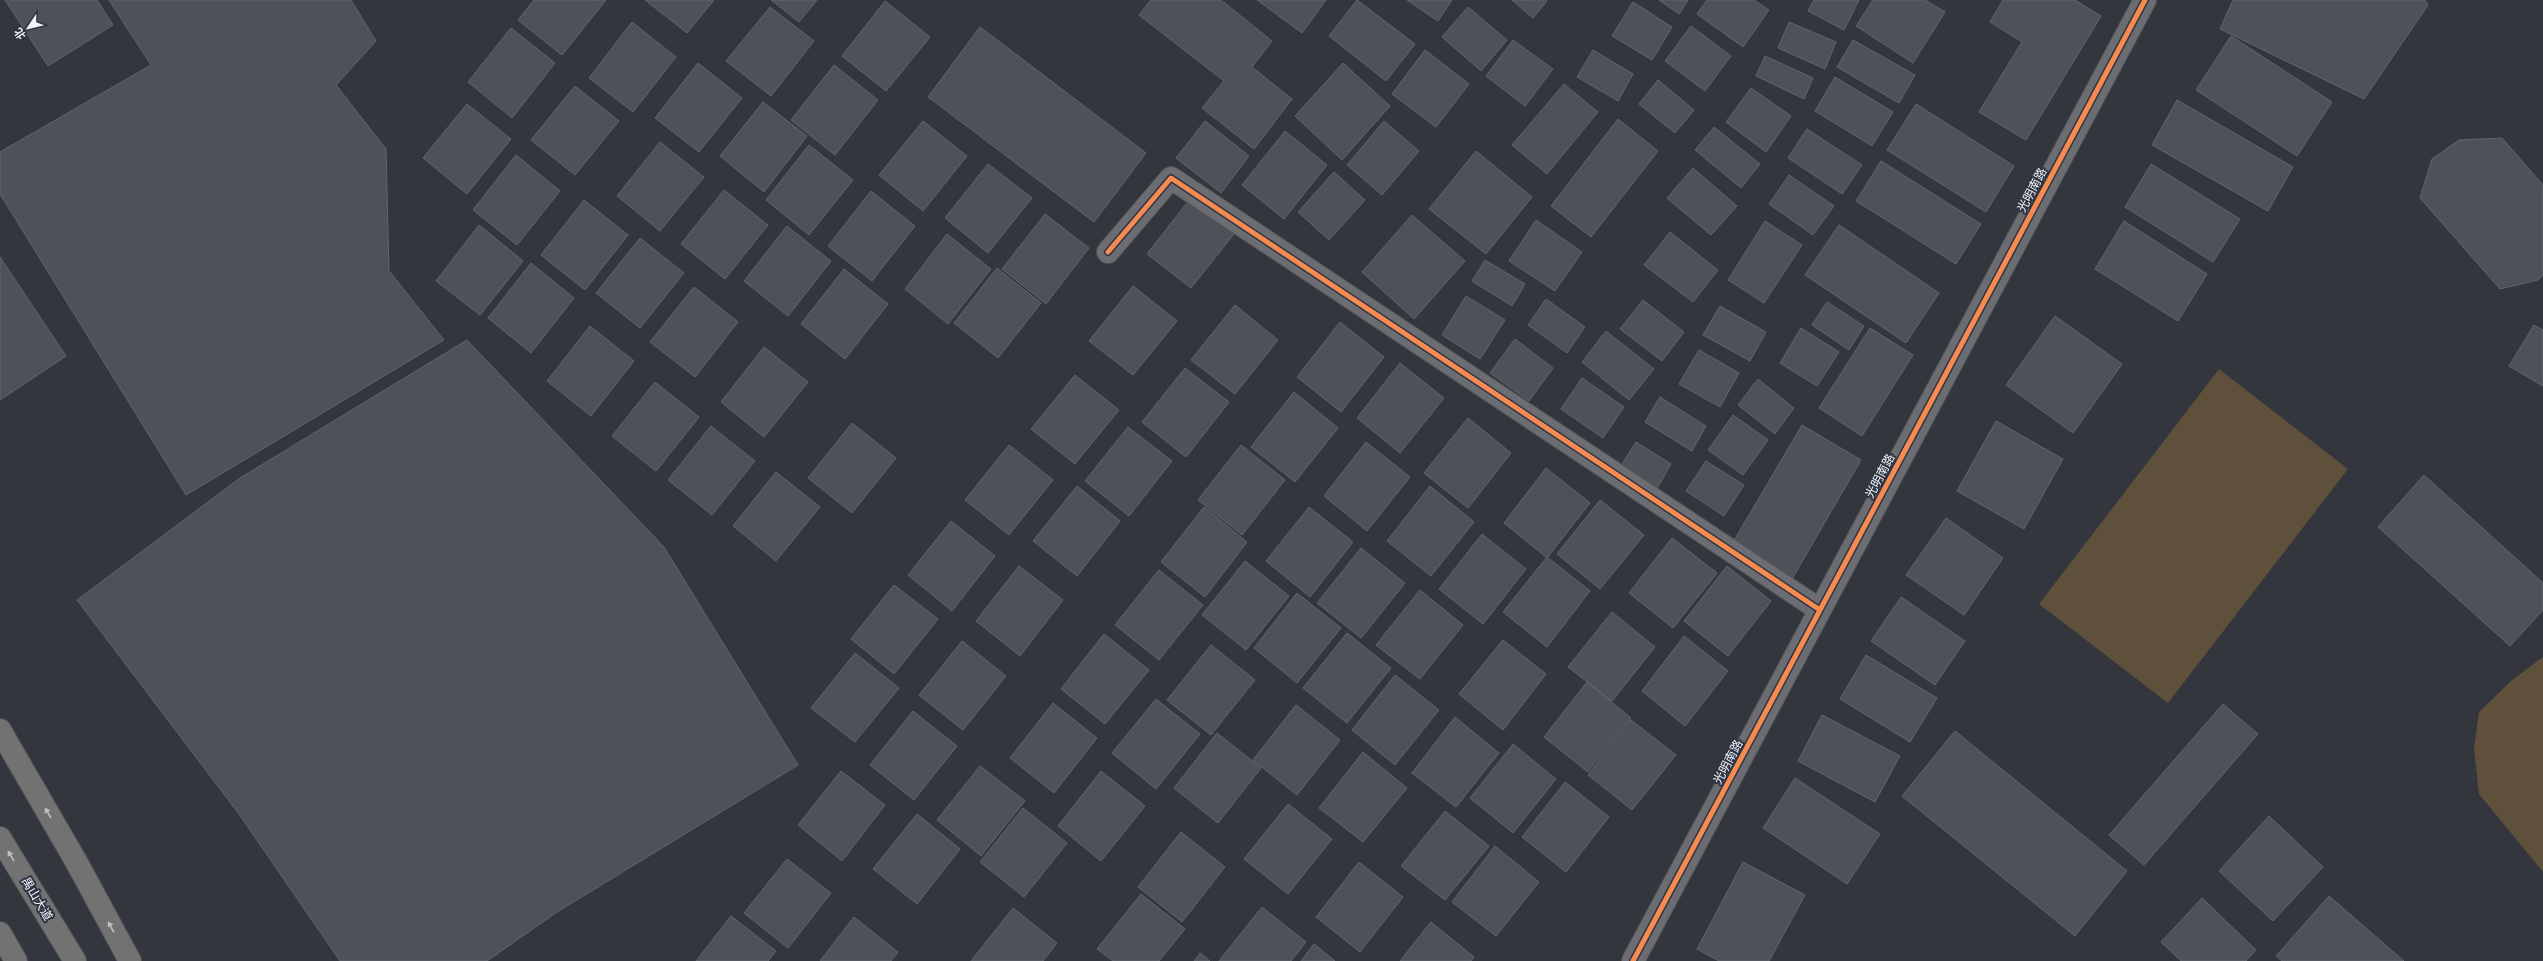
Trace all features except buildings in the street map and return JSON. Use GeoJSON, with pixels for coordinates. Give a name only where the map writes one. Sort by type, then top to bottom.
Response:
{"type":"FeatureCollection","features":[{"type":"Feature","properties":{"kind":"main road"},"geometry":{"type":"LineString","coordinates":[[0,730],[77,863],[130,961]]}},
{"type":"Feature","properties":{"kind":"main road","name":"禺山大道"},"geometry":{"type":"LineString","coordinates":[[0,838],[75,961]]}},
{"type":"Feature","properties":{"kind":"main road"},"geometry":{"type":"LineString","coordinates":[[0,933],[16,961]]}},
{"type":"Feature","properties":{"kind":"street","name":"光明南路"},"geometry":{"type":"LineString","coordinates":[[1633,961],[2145,0]]}},
{"type":"Feature","properties":{"kind":"street"},"geometry":{"type":"LineString","coordinates":[[1108,252],[1171,178],[1820,610]]}},
{"type":"Feature","properties":{"kind":"shaded area"},"geometry":{"type":"Polygon","coordinates":[[[2219,369],[2348,469],[2168,703],[2039,604],[2219,369]]]}},
{"type":"Feature","properties":{"kind":"shaded area"},"geometry":{"type":"Polygon","coordinates":[[[2543,657],[2543,872],[2479,794],[2474,749],[2479,712],[2511,681],[2543,657]]]}},
{"type":"Feature","properties":{"kind":"cycle path"},"geometry":{"type":"LineString","coordinates":[[1633,961],[2145,0]]}},
{"type":"Feature","properties":{"kind":"cycle path"},"geometry":{"type":"LineString","coordinates":[[1108,252],[1171,178],[1820,610]]}}]}
